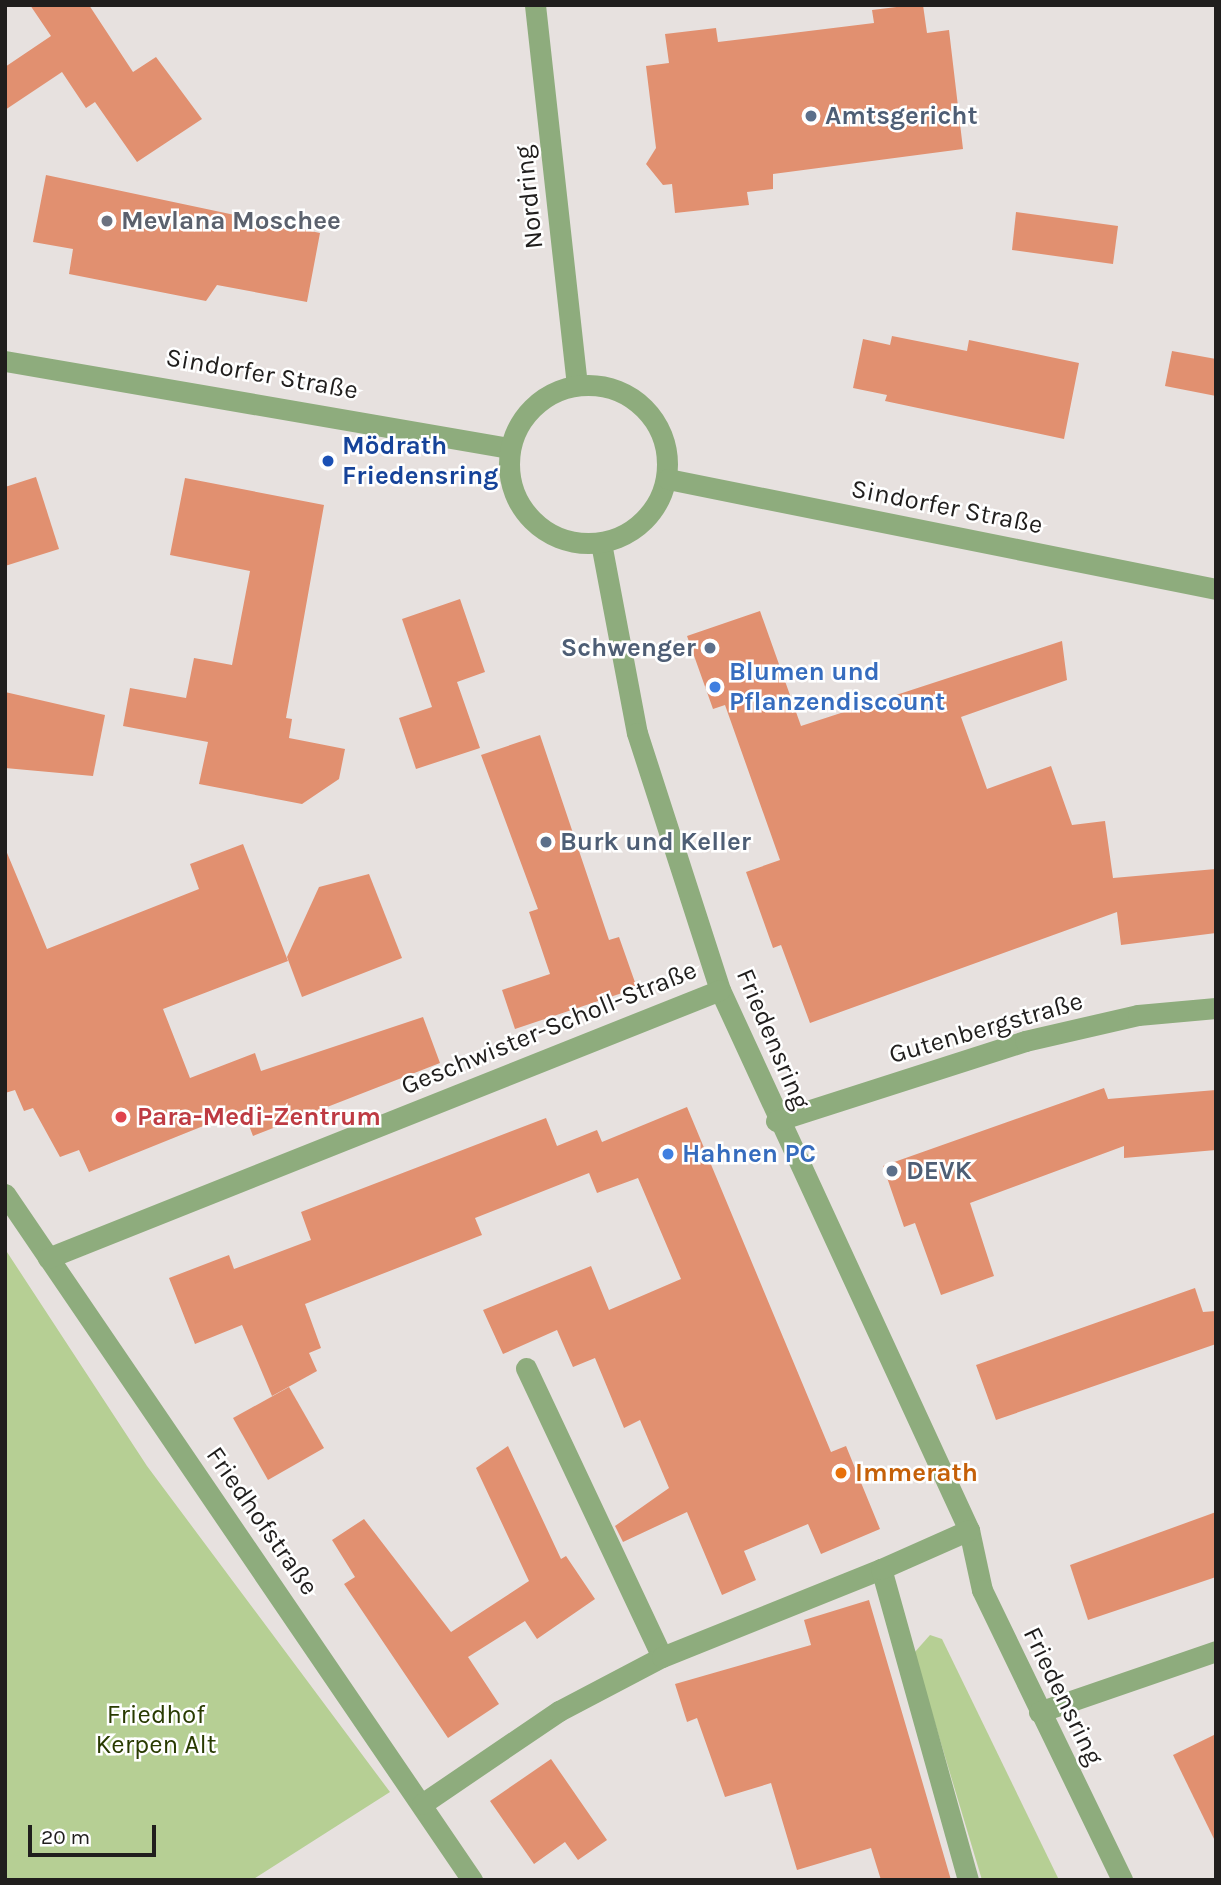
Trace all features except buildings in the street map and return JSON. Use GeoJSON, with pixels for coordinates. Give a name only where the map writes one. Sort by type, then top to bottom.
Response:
{"type":"FeatureCollection","features":[{"type":"Feature","properties":{"kind":"street","name":"Nordring"},"geometry":{"type":"LineString","coordinates":[[535,5],[577,384]]}},
{"type":"Feature","properties":{"kind":"street","name":"Sindorfer Straße"},"geometry":{"type":"LineString","coordinates":[[5,361],[509,448]]}},
{"type":"Feature","properties":{"kind":"street"},"geometry":{"type":"LineString","coordinates":[[577,384],[626,393],[661,429],[668,479],[657,508],[636,530],[601,543],[555,539],[515,502],[509,448],[522,418],[546,395],[577,384]]}},
{"type":"Feature","properties":{"kind":"street","name":"Sindorfer Straße"},"geometry":{"type":"LineString","coordinates":[[668,479],[1216,589]]}},
{"type":"Feature","properties":{"kind":"street","name":"Friedensring"},"geometry":{"type":"LineString","coordinates":[[601,543],[637,733],[720,990],[776,1121],[969,1530],[982,1590],[1122,1880]]}},
{"type":"Feature","properties":{"kind":"street","name":"Geschwister-Scholl-Straße"},"geometry":{"type":"LineString","coordinates":[[48,1258],[720,990]]}},
{"type":"Feature","properties":{"kind":"street","name":"Gutenbergstraße"},"geometry":{"type":"LineString","coordinates":[[776,1121],[1025,1041],[1138,1015],[1216,1008]]}},
{"type":"Feature","properties":{"kind":"street","name":"Friedhofstraße"},"geometry":{"type":"LineString","coordinates":[[5,1194],[472,1880]]}},
{"type":"Feature","properties":{"kind":"street"},"geometry":{"type":"LineString","coordinates":[[526,1368],[662,1657]]}},
{"type":"Feature","properties":{"kind":"street"},"geometry":{"type":"LineString","coordinates":[[422,1804],[559,1711],[662,1657],[881,1569],[969,1530]]}},
{"type":"Feature","properties":{"kind":"street"},"geometry":{"type":"LineString","coordinates":[[881,1569],[968,1880]]}},
{"type":"Feature","properties":{"kind":"street"},"geometry":{"type":"LineString","coordinates":[[1039,1712],[1216,1651]]}},
{"type":"Feature","properties":{"kind":"green space","name":"Friedhof Kerpen Alt"},"geometry":{"type":"Polygon","coordinates":[[[5,1249],[147,1466],[390,1792],[252,1880],[5,1880],[5,1249]]]}},
{"type":"Feature","properties":{"kind":"green space"},"geometry":{"type":"Polygon","coordinates":[[[930,1635],[942,1639],[1059,1880],[982,1880],[914,1653],[930,1635]]]}},
{"type":"Feature","properties":{"kind":"place","name":"Amtsgericht"},"geometry":{"type":"Point","coordinates":[811,116]}},
{"type":"Feature","properties":{"kind":"place","name":"Mevlana Moschee"},"geometry":{"type":"Point","coordinates":[107,221]}},
{"type":"Feature","properties":{"kind":"place","name":"Mödrath Friedensring"},"geometry":{"type":"Point","coordinates":[328,461]}},
{"type":"Feature","properties":{"kind":"place","name":"Schwenger"},"geometry":{"type":"Point","coordinates":[710,648]}},
{"type":"Feature","properties":{"kind":"place","name":"Blumen und Pflanzendiscount"},"geometry":{"type":"Point","coordinates":[715,687]}},
{"type":"Feature","properties":{"kind":"place","name":"Burk und Keller"},"geometry":{"type":"Point","coordinates":[546,842]}},
{"type":"Feature","properties":{"kind":"place","name":"Para-Medi-Zentrum"},"geometry":{"type":"Point","coordinates":[121,1117]}},
{"type":"Feature","properties":{"kind":"place","name":"Hahnen PC"},"geometry":{"type":"Point","coordinates":[668,1154]}},
{"type":"Feature","properties":{"kind":"place","name":"DEVK"},"geometry":{"type":"Point","coordinates":[892,1171]}},
{"type":"Feature","properties":{"kind":"place","name":"Immerath"},"geometry":{"type":"Point","coordinates":[841,1473]}}]}
